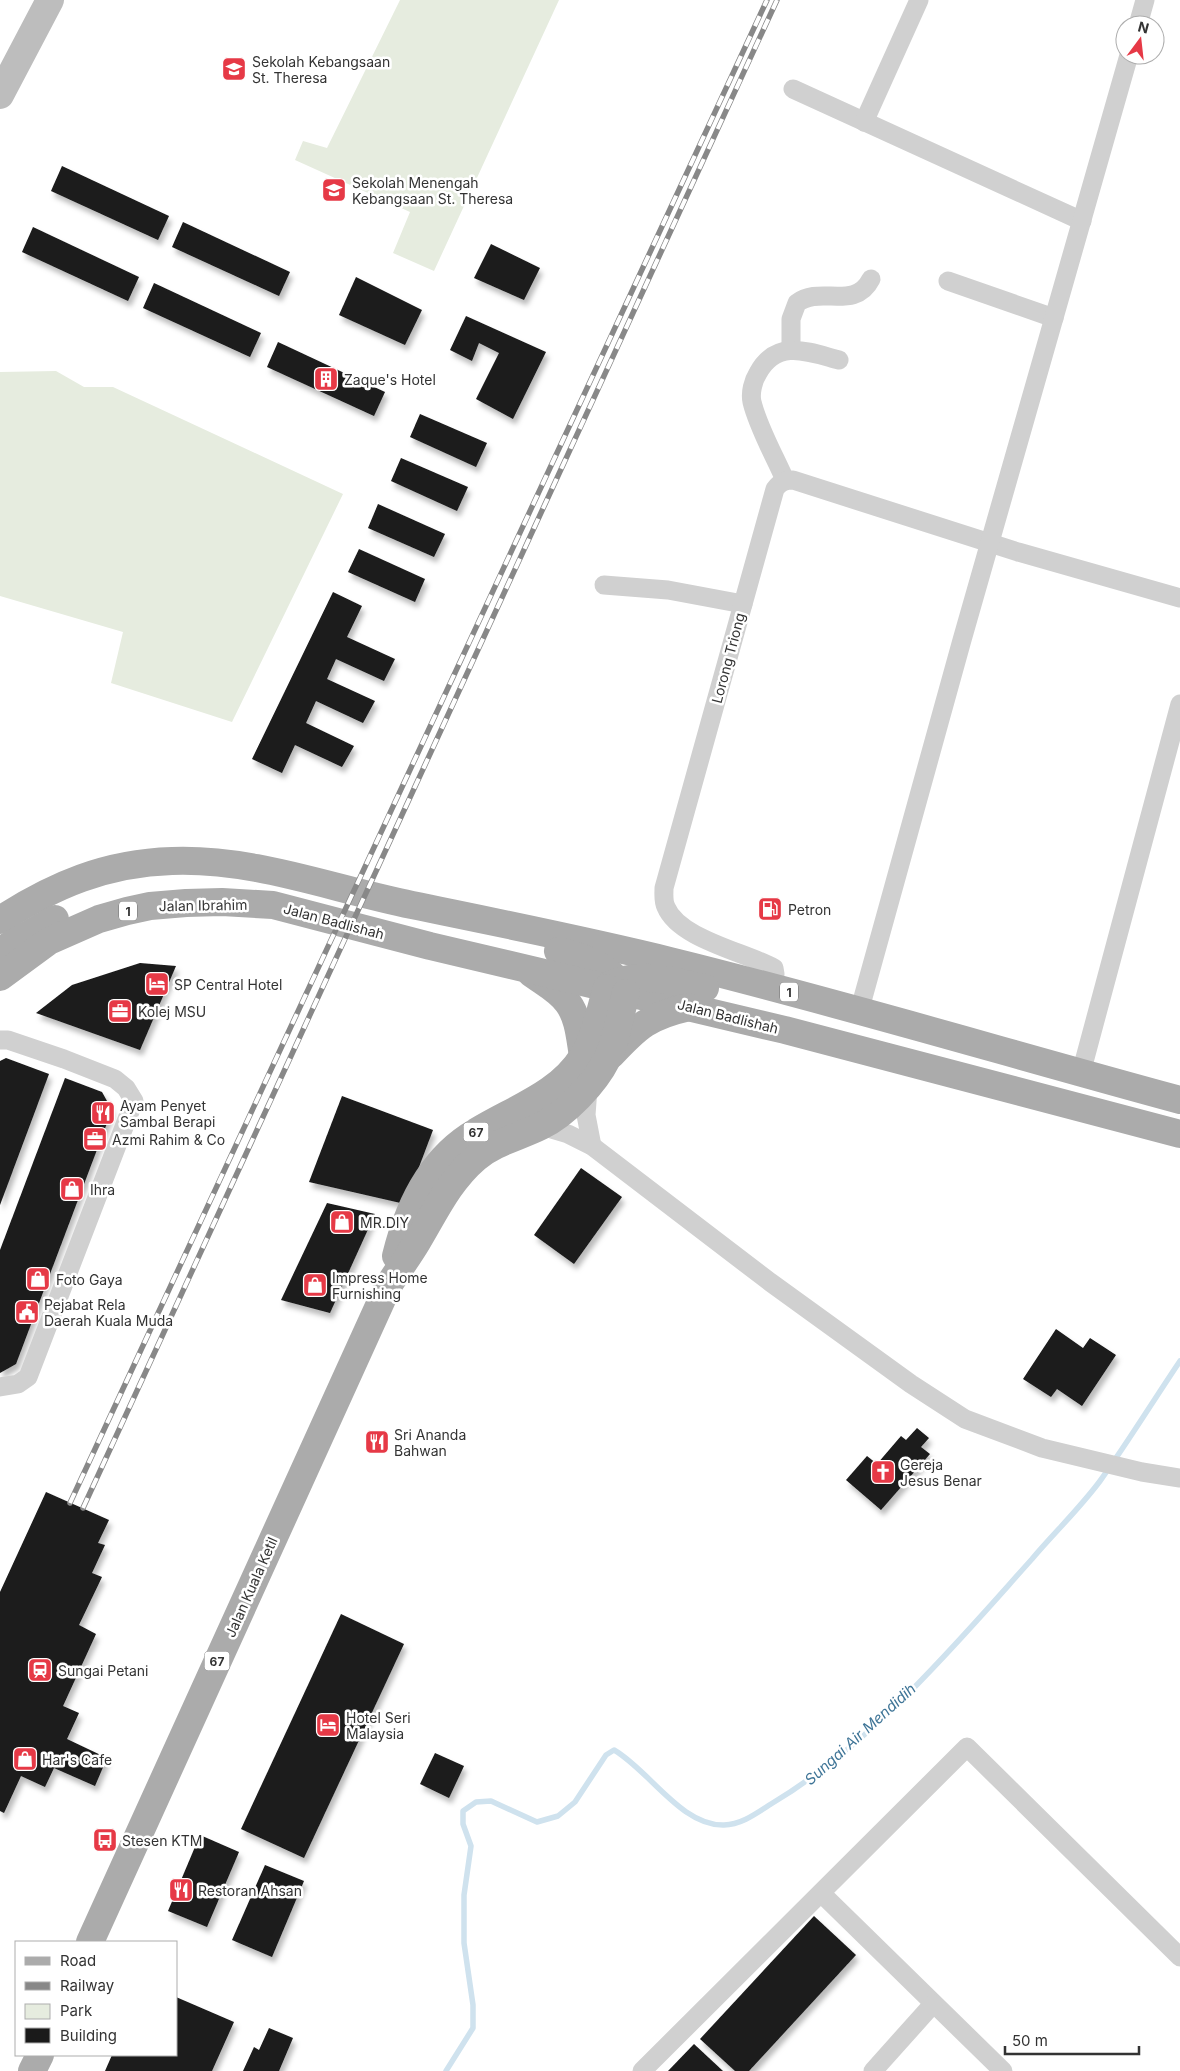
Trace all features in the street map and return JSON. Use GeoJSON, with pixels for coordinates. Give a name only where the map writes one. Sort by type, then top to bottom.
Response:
{"type":"FeatureCollection","features":[{"type":"Feature","properties":{"kind":"main road"},"geometry":{"type":"LineString","coordinates":[[3,82],[50,0]]}},
{"type":"Feature","properties":{"kind":"main road","name":"1"},"geometry":{"type":"LineString","coordinates":[[7,913],[78,878],[132,865],[170,861],[236,863],[400,902],[583,940],[819,1000],[1180,1100]]}},
{"type":"Feature","properties":{"kind":"main road"},"geometry":{"type":"LineString","coordinates":[[0,951],[57,918],[90,906],[133,900],[150,906]]}},
{"type":"Feature","properties":{"kind":"main road","name":"Jalan Ibrahim"},"geometry":{"type":"LineString","coordinates":[[0,977],[50,942],[72,930],[99,919],[150,906],[222,902],[273,905]]}},
{"type":"Feature","properties":{"kind":"main road"},"geometry":{"type":"LineString","coordinates":[[400,902],[418,916],[437,924],[567,954],[593,962],[609,972],[617,987],[633,978],[662,979],[780,1005],[797,1007],[819,1000]]}},
{"type":"Feature","properties":{"kind":"main road","name":"Jalan Badlishah"},"geometry":{"type":"LineString","coordinates":[[273,905],[388,935],[617,987],[1180,1134]]}},
{"type":"Feature","properties":{"kind":"main road"},"geometry":{"type":"LineString","coordinates":[[522,966],[553,988],[568,1003],[596,1057],[640,1026],[665,1013],[691,1006]]}},
{"type":"Feature","properties":{"kind":"main road","name":"Jalan Kuala Ketil"},"geometry":{"type":"LineString","coordinates":[[90,1941],[388,1286],[416,1244],[443,1196],[477,1158],[497,1144],[541,1126],[558,1115],[588,1088],[596,1057],[593,1036],[617,987]]}},
{"type":"Feature","properties":{"kind":"main road","name":"Jalan Kuala Ketil"},"geometry":{"type":"LineString","coordinates":[[388,1286],[400,1237],[425,1182],[441,1160],[476,1131],[534,1101],[570,1072],[596,1057]]}},
{"type":"Feature","properties":{"kind":"main road"},"geometry":{"type":"LineString","coordinates":[[32,2071],[40,2056]]}},
{"type":"Feature","properties":{"kind":"street"},"geometry":{"type":"LineString","coordinates":[[864,122],[920,0]]}},
{"type":"Feature","properties":{"kind":"street"},"geometry":{"type":"LineString","coordinates":[[1141,15],[1146,0]]}},
{"type":"Feature","properties":{"kind":"street"},"geometry":{"type":"LineString","coordinates":[[859,1012],[990,542],[1126,65]]}},
{"type":"Feature","properties":{"kind":"street"},"geometry":{"type":"LineString","coordinates":[[793,89],[1082,221]]}},
{"type":"Feature","properties":{"kind":"street"},"geometry":{"type":"LineString","coordinates":[[792,350],[791,320],[797,303],[809,297],[849,296],[867,288],[871,279]]}},
{"type":"Feature","properties":{"kind":"street"},"geometry":{"type":"LineString","coordinates":[[948,281],[1054,318]]}},
{"type":"Feature","properties":{"kind":"street"},"geometry":{"type":"LineString","coordinates":[[839,360],[803,350],[781,351],[769,358],[758,371],[752,390],[755,413],[785,480],[793,480],[990,542],[1180,598]]}},
{"type":"Feature","properties":{"kind":"street","name":"Lorong Triong"},"geometry":{"type":"LineString","coordinates":[[773,988],[776,974],[774,968],[713,943],[675,921],[665,905],[664,888],[775,489],[785,480]]}},
{"type":"Feature","properties":{"kind":"street"},"geometry":{"type":"LineString","coordinates":[[604,585],[668,590],[743,604]]}},
{"type":"Feature","properties":{"kind":"street"},"geometry":{"type":"LineString","coordinates":[[1081,1073],[1180,704]]}},
{"type":"Feature","properties":{"kind":"street"},"geometry":{"type":"LineString","coordinates":[[0,1040],[8,1040],[115,1079],[126,1088],[134,1101],[28,1377],[18,1384],[0,1387]]}},
{"type":"Feature","properties":{"kind":"street"},"geometry":{"type":"LineString","coordinates":[[588,1088],[586,1115],[592,1146]]}},
{"type":"Feature","properties":{"kind":"street"},"geometry":{"type":"LineString","coordinates":[[541,1126],[568,1134],[592,1146],[716,1244],[942,1406],[966,1419],[1016,1439],[1076,1457],[1142,1472],[1180,1478]]}},
{"type":"Feature","properties":{"kind":"street"},"geometry":{"type":"LineString","coordinates":[[642,2071],[967,1747],[1180,1957]]}},
{"type":"Feature","properties":{"kind":"street"},"geometry":{"type":"LineString","coordinates":[[822,1892],[933,2004],[1003,2071]]}},
{"type":"Feature","properties":{"kind":"street"},"geometry":{"type":"LineString","coordinates":[[873,2071],[933,2004]]}},
{"type":"Feature","properties":{"kind":"green space"},"geometry":{"type":"Polygon","coordinates":[[[400,0],[559,0],[434,271],[393,253],[410,212],[295,160],[303,141],[327,148],[400,0]]]}},
{"type":"Feature","properties":{"kind":"green space"},"geometry":{"type":"Polygon","coordinates":[[[56,371],[84,387],[113,387],[343,494],[232,722],[111,683],[123,632],[0,596],[0,372],[56,371]]]}},
{"type":"Feature","properties":{"kind":"building"},"geometry":{"type":"Polygon","coordinates":[[[62,166],[169,216],[158,240],[51,191],[62,166]]]}},
{"type":"Feature","properties":{"kind":"building"},"geometry":{"type":"Polygon","coordinates":[[[183,222],[290,272],[279,296],[172,247],[183,222]]]}},
{"type":"Feature","properties":{"kind":"building"},"geometry":{"type":"Polygon","coordinates":[[[33,227],[139,277],[128,301],[22,252],[33,227]]]}},
{"type":"Feature","properties":{"kind":"building"},"geometry":{"type":"Polygon","coordinates":[[[491,244],[540,268],[524,300],[474,278],[491,244]]]}},
{"type":"Feature","properties":{"kind":"building"},"geometry":{"type":"Polygon","coordinates":[[[356,277],[422,310],[405,345],[339,315],[356,277]]]}},
{"type":"Feature","properties":{"kind":"building"},"geometry":{"type":"Polygon","coordinates":[[[154,283],[261,333],[250,357],[143,308],[154,283]]]}},
{"type":"Feature","properties":{"kind":"building"},"geometry":{"type":"Polygon","coordinates":[[[466,316],[546,352],[513,419],[476,399],[499,353],[479,343],[472,361],[450,350],[466,316]]]}},
{"type":"Feature","properties":{"kind":"building","name":"Zaque's Hotel"},"geometry":{"type":"Polygon","coordinates":[[[278,342],[385,392],[374,416],[267,367],[278,342]]]}},
{"type":"Feature","properties":{"kind":"building"},"geometry":{"type":"Polygon","coordinates":[[[420,414],[487,443],[476,467],[410,437],[420,414]]]}},
{"type":"Feature","properties":{"kind":"building"},"geometry":{"type":"Polygon","coordinates":[[[401,458],[468,487],[457,511],[391,481],[401,458]]]}},
{"type":"Feature","properties":{"kind":"building"},"geometry":{"type":"Polygon","coordinates":[[[378,504],[445,534],[434,557],[368,528],[378,504]]]}},
{"type":"Feature","properties":{"kind":"building"},"geometry":{"type":"Polygon","coordinates":[[[359,549],[425,579],[415,602],[348,572],[359,549]]]}},
{"type":"Feature","properties":{"kind":"building"},"geometry":{"type":"Polygon","coordinates":[[[333,592],[362,606],[347,637],[395,659],[384,681],[336,659],[327,679],[375,701],[363,723],[316,701],[306,723],[354,746],[342,767],[295,745],[282,773],[252,759],[333,592]]]}},
{"type":"Feature","properties":{"kind":"building"},"geometry":{"type":"Polygon","coordinates":[[[140,963],[176,966],[140,1050],[36,1013],[72,985],[140,963]]]}},
{"type":"Feature","properties":{"kind":"building"},"geometry":{"type":"Polygon","coordinates":[[[6,1058],[49,1074],[0,1205],[0,1061],[6,1058]]]}},
{"type":"Feature","properties":{"kind":"building"},"geometry":{"type":"Polygon","coordinates":[[[65,1078],[102,1092],[112,1110],[16,1364],[0,1373],[0,1250],[65,1078]]]}},
{"type":"Feature","properties":{"kind":"building"},"geometry":{"type":"Polygon","coordinates":[[[342,1096],[433,1130],[405,1204],[309,1182],[342,1096]]]}},
{"type":"Feature","properties":{"kind":"building"},"geometry":{"type":"Polygon","coordinates":[[[581,1168],[622,1197],[574,1264],[534,1235],[581,1168]]]}},
{"type":"Feature","properties":{"kind":"building"},"geometry":{"type":"Polygon","coordinates":[[[327,1203],[375,1214],[330,1313],[281,1300],[327,1203]]]}},
{"type":"Feature","properties":{"kind":"building"},"geometry":{"type":"Polygon","coordinates":[[[1056,1329],[1083,1348],[1090,1338],[1116,1355],[1082,1406],[1057,1389],[1051,1397],[1023,1379],[1056,1329]]]}},
{"type":"Feature","properties":{"kind":"building","name":"Gereja Jesus Benar"},"geometry":{"type":"Polygon","coordinates":[[[917,1428],[929,1438],[921,1447],[930,1454],[881,1510],[846,1480],[867,1456],[877,1464],[901,1436],[906,1440],[917,1428]]]}},
{"type":"Feature","properties":{"kind":"building","name":"Sungai Petani"},"geometry":{"type":"Polygon","coordinates":[[[46,1492],[109,1520],[98,1543],[105,1545],[92,1573],[102,1577],[79,1625],[96,1634],[63,1706],[79,1713],[67,1739],[107,1758],[95,1786],[54,1768],[45,1787],[21,1776],[4,1813],[0,1811],[0,1592],[46,1492]]]}},
{"type":"Feature","properties":{"kind":"building","name":"Hotel Seri Malaysia"},"geometry":{"type":"Polygon","coordinates":[[[341,1614],[404,1644],[304,1858],[241,1829],[341,1614]]]}},
{"type":"Feature","properties":{"kind":"building"},"geometry":{"type":"Polygon","coordinates":[[[435,1753],[464,1766],[449,1798],[420,1784],[435,1753]]]}},
{"type":"Feature","properties":{"kind":"building"},"geometry":{"type":"Polygon","coordinates":[[[200,1835],[239,1852],[207,1927],[168,1911],[200,1835]]]}},
{"type":"Feature","properties":{"kind":"building"},"geometry":{"type":"Polygon","coordinates":[[[265,1865],[304,1881],[272,1957],[232,1940],[265,1865]]]}},
{"type":"Feature","properties":{"kind":"building"},"geometry":{"type":"Polygon","coordinates":[[[814,1916],[856,1955],[749,2071],[735,2071],[700,2039],[814,1916]]]}},
{"type":"Feature","properties":{"kind":"building"},"geometry":{"type":"Polygon","coordinates":[[[178,1998],[234,2022],[212,2071],[105,2071],[112,2056],[178,2056],[178,1998]]]}},
{"type":"Feature","properties":{"kind":"building"},"geometry":{"type":"Polygon","coordinates":[[[269,2028],[293,2038],[279,2071],[243,2071],[254,2047],[259,2050],[269,2028]]]}},
{"type":"Feature","properties":{"kind":"building"},"geometry":{"type":"Polygon","coordinates":[[[694,2044],[723,2071],[668,2071],[694,2044]]]}},
{"type":"Feature","properties":{"kind":"waterway","name":"Sungai Air Mendidih"},"geometry":{"type":"LineString","coordinates":[[446,2071],[473,2028],[473,2005],[464,1943],[464,1895],[471,1846],[463,1824],[463,1811],[476,1802],[491,1801],[537,1822],[558,1816],[575,1802],[606,1755],[614,1750],[694,1817],[708,1823],[724,1825],[737,1823],[749,1818],[808,1780],[843,1753],[910,1692],[942,1659],[1100,1481],[1180,1361]]}},
{"type":"Feature","properties":{"kind":"railway"},"geometry":{"type":"LineString","coordinates":[[70,1503],[767,0]]}},
{"type":"Feature","properties":{"kind":"railway"},"geometry":{"type":"LineString","coordinates":[[83,1508],[777,0]]}},
{"type":"Feature","properties":{"kind":"place","name":"Sekolah Kebangsaan St. Theresa"},"geometry":{"type":"Point","coordinates":[234,69]}},
{"type":"Feature","properties":{"kind":"place","name":"Sekolah Menengah Kebangsaan St. Theresa"},"geometry":{"type":"Point","coordinates":[334,190]}},
{"type":"Feature","properties":{"kind":"place","name":"Zaque's Hotel"},"geometry":{"type":"Point","coordinates":[326,379]}},
{"type":"Feature","properties":{"kind":"place","name":"Petron"},"geometry":{"type":"Point","coordinates":[770,909]}},
{"type":"Feature","properties":{"kind":"place","name":"SP Central Hotel"},"geometry":{"type":"Point","coordinates":[157,984]}},
{"type":"Feature","properties":{"kind":"place","name":"Kolej MSU"},"geometry":{"type":"Point","coordinates":[120,1011]}},
{"type":"Feature","properties":{"kind":"place","name":"Ayam Penyet Sambal Berapi"},"geometry":{"type":"Point","coordinates":[103,1113]}},
{"type":"Feature","properties":{"kind":"place","name":"Azmi Rahim & Co"},"geometry":{"type":"Point","coordinates":[95,1139]}},
{"type":"Feature","properties":{"kind":"place","name":"Ihra"},"geometry":{"type":"Point","coordinates":[72,1189]}},
{"type":"Feature","properties":{"kind":"place","name":"MR.DIY"},"geometry":{"type":"Point","coordinates":[342,1222]}},
{"type":"Feature","properties":{"kind":"place","name":"Foto Gaya"},"geometry":{"type":"Point","coordinates":[38,1279]}},
{"type":"Feature","properties":{"kind":"place","name":"Impress Home Furnishing"},"geometry":{"type":"Point","coordinates":[315,1285]}},
{"type":"Feature","properties":{"kind":"place","name":"Pejabat Rela Daerah Kuala Muda"},"geometry":{"type":"Point","coordinates":[27,1312]}},
{"type":"Feature","properties":{"kind":"place","name":"Sri Ananda Bahwan"},"geometry":{"type":"Point","coordinates":[377,1442]}},
{"type":"Feature","properties":{"kind":"place","name":"Gereja Jesus Benar"},"geometry":{"type":"Point","coordinates":[883,1472]}},
{"type":"Feature","properties":{"kind":"place","name":"Sungai Petani"},"geometry":{"type":"Point","coordinates":[40,1670]}},
{"type":"Feature","properties":{"kind":"place","name":"Hotel Seri Malaysia"},"geometry":{"type":"Point","coordinates":[328,1725]}},
{"type":"Feature","properties":{"kind":"place","name":"Har's Cafe"},"geometry":{"type":"Point","coordinates":[25,1759]}},
{"type":"Feature","properties":{"kind":"place","name":"Stesen KTM"},"geometry":{"type":"Point","coordinates":[105,1840]}},
{"type":"Feature","properties":{"kind":"place","name":"Restoran Ahsan"},"geometry":{"type":"Point","coordinates":[181,1890]}}]}
